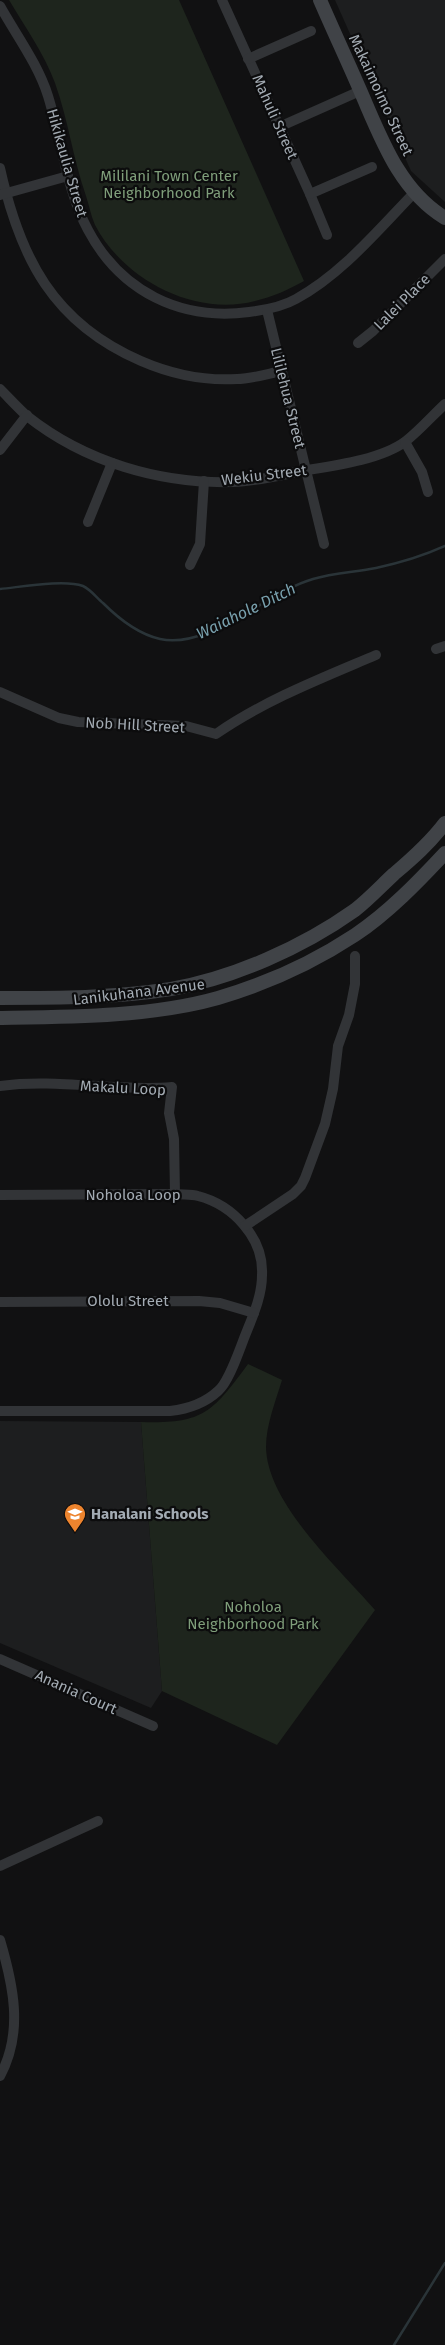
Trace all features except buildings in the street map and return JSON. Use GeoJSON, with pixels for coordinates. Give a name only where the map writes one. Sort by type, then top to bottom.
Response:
{"type":"FeatureCollection","features":[{"type":"Feature","properties":{"kind":"main road","name":"Makaimoimo Street"},"geometry":{"type":"LineString","coordinates":[[320,0],[379,135],[395,166],[414,193],[445,218]]}},
{"type":"Feature","properties":{"kind":"main road","name":"Lanikuhana Avenue"},"geometry":{"type":"LineString","coordinates":[[0,998],[76,998],[170,989],[199,982],[256,963],[296,946],[355,909],[427,846],[445,823]]}},
{"type":"Feature","properties":{"kind":"main road","name":"Lanikuhana Avenue"},"geometry":{"type":"LineString","coordinates":[[0,1018],[85,1017],[180,1006],[218,998],[290,972],[356,934],[406,893],[445,853]]}},
{"type":"Feature","properties":{"kind":"street","name":"Mahuli Street"},"geometry":{"type":"LineString","coordinates":[[222,0],[327,235]]}},
{"type":"Feature","properties":{"kind":"street","name":"Hikikaulia Street"},"geometry":{"type":"LineString","coordinates":[[0,6],[40,74],[48,96],[78,208],[101,253],[140,290],[170,305],[206,314],[232,315],[267,310],[294,300],[330,276],[414,193]]}},
{"type":"Feature","properties":{"kind":"street"},"geometry":{"type":"LineString","coordinates":[[248,59],[311,31]]}},
{"type":"Feature","properties":{"kind":"street"},"geometry":{"type":"LineString","coordinates":[[279,127],[360,91]]}},
{"type":"Feature","properties":{"kind":"street"},"geometry":{"type":"LineString","coordinates":[[310,194],[372,167]]}},
{"type":"Feature","properties":{"kind":"street"},"geometry":{"type":"LineString","coordinates":[[0,168],[3,195],[15,228],[40,277],[65,311],[89,332],[122,353],[178,374],[212,380],[238,380],[281,372]]}},
{"type":"Feature","properties":{"kind":"street"},"geometry":{"type":"LineString","coordinates":[[3,195],[68,176]]}},
{"type":"Feature","properties":{"kind":"street","name":"Lalei Place"},"geometry":{"type":"LineString","coordinates":[[358,343],[373,331],[445,259]]}},
{"type":"Feature","properties":{"kind":"street","name":"Lililehua Street"},"geometry":{"type":"LineString","coordinates":[[267,310],[324,544]]}},
{"type":"Feature","properties":{"kind":"street","name":"Wekiu Street"},"geometry":{"type":"LineString","coordinates":[[0,389],[26,415],[86,452],[112,463],[168,477],[204,482],[235,482],[339,465],[386,452],[405,442],[445,404]]}},
{"type":"Feature","properties":{"kind":"street"},"geometry":{"type":"LineString","coordinates":[[0,450],[26,415]]}},
{"type":"Feature","properties":{"kind":"street"},"geometry":{"type":"LineString","coordinates":[[405,442],[422,472],[428,492]]}},
{"type":"Feature","properties":{"kind":"street"},"geometry":{"type":"LineString","coordinates":[[88,522],[112,463]]}},
{"type":"Feature","properties":{"kind":"street"},"geometry":{"type":"LineString","coordinates":[[190,565],[200,544],[204,482]]}},
{"type":"Feature","properties":{"kind":"street","name":"Nob Hill Street"},"geometry":{"type":"LineString","coordinates":[[0,692],[59,718],[78,722],[186,726],[216,734],[229,725],[308,684],[376,655]]}},
{"type":"Feature","properties":{"kind":"street"},"geometry":{"type":"LineString","coordinates":[[245,1226],[293,1194],[301,1186],[305,1178],[325,1124],[333,1090],[338,1046],[349,1015],[354,984],[354,956]]}},
{"type":"Feature","properties":{"kind":"street","name":"Makalu Loop"},"geometry":{"type":"LineString","coordinates":[[0,1086],[107,1086],[142,1090],[172,1087],[169,1113],[174,1139],[175,1194]]}},
{"type":"Feature","properties":{"kind":"street","name":"Noholoa Loop"},"geometry":{"type":"LineString","coordinates":[[0,1195],[175,1194],[198,1196],[230,1212],[245,1226],[256,1240],[261,1257],[262,1275],[254,1313],[237,1357],[221,1390],[205,1401],[186,1409],[136,1412],[0,1411]]}},
{"type":"Feature","properties":{"kind":"street","name":"Ololu Street"},"geometry":{"type":"LineString","coordinates":[[0,1302],[199,1301],[220,1303],[254,1313]]}},
{"type":"Feature","properties":{"kind":"street","name":"Anania Court"},"geometry":{"type":"LineString","coordinates":[[0,1659],[153,1726]]}},
{"type":"Feature","properties":{"kind":"street"},"geometry":{"type":"LineString","coordinates":[[0,1866],[98,1821]]}},
{"type":"Feature","properties":{"kind":"street"},"geometry":{"type":"LineString","coordinates":[[0,1940],[11,1976],[14,1997],[11,2046],[0,2076]]}},
{"type":"Feature","properties":{"kind":"shaded area"},"geometry":{"type":"Polygon","coordinates":[[[335,0],[445,0],[445,202],[411,171],[335,0]]]}},
{"type":"Feature","properties":{"kind":"shaded area","name":"Hanalani Schools"},"geometry":{"type":"Polygon","coordinates":[[[0,1421],[141,1422],[162,1691],[151,1708],[0,1643],[0,1421]]]}},
{"type":"Feature","properties":{"kind":"green space","name":"Mililani Town Center Neighborhood Park"},"geometry":{"type":"Polygon","coordinates":[[[9,0],[179,0],[304,281],[280,293],[255,301],[232,305],[208,303],[185,298],[163,289],[142,277],[123,262],[107,244],[95,225],[77,168],[64,111],[51,72],[9,0]]]}},
{"type":"Feature","properties":{"kind":"green space","name":"Noholoa Neighborhood Park"},"geometry":{"type":"Polygon","coordinates":[[[248,1364],[282,1380],[269,1421],[266,1439],[269,1469],[278,1491],[291,1513],[307,1534],[375,1610],[277,1745],[162,1691],[141,1422],[179,1421],[204,1412],[225,1394],[248,1364]]]}},
{"type":"Feature","properties":{"kind":"waterway","name":"Waiahole Ditch"},"geometry":{"type":"LineString","coordinates":[[0,589],[54,583],[83,586],[91,591],[116,615],[144,634],[160,639],[179,640],[198,636],[218,628],[277,595],[313,579],[394,564],[445,546]]}},
{"type":"Feature","properties":{"kind":"waterway"},"geometry":{"type":"LineString","coordinates":[[394,2345],[445,2263]]}},
{"type":"Feature","properties":{"kind":"place","name":"Hanalani Schools"},"geometry":{"type":"Point","coordinates":[75,1533]}}]}
